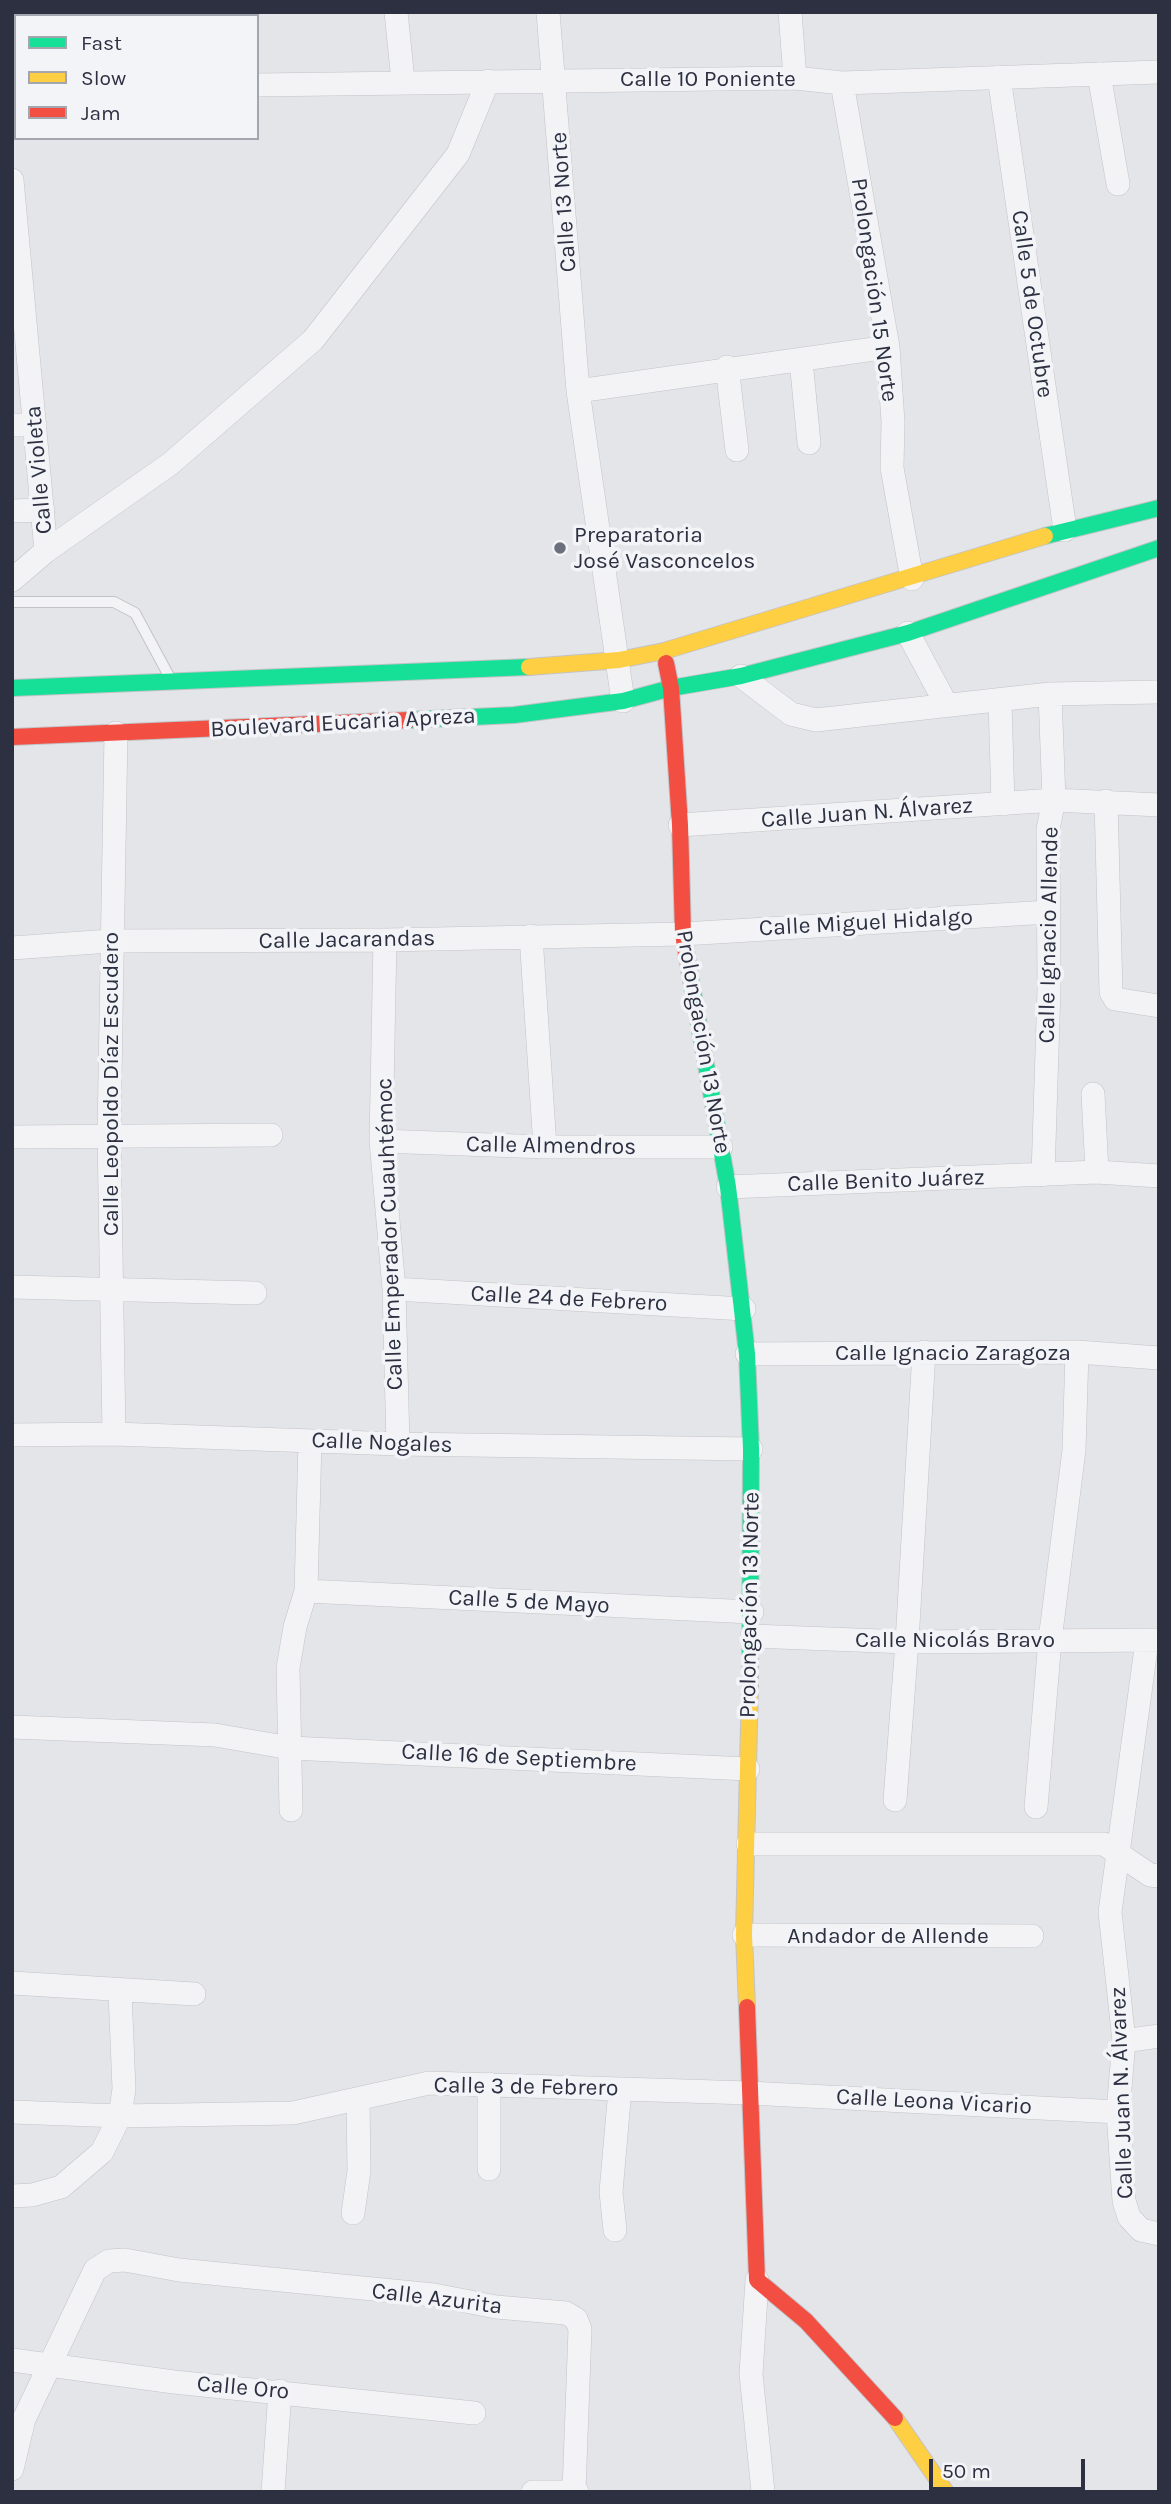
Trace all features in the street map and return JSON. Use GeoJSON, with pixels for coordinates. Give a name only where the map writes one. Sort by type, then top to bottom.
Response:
{"type":"FeatureCollection","features":[{"type":"Feature","properties":{"kind":"main road","name":"Boulevard Eucaria Apreza"},"geometry":{"type":"LineString","coordinates":[[12,688],[522,668],[619,660],[664,651],[912,579],[1065,530],[1159,508]]}},
{"type":"Feature","properties":{"kind":"main road","name":"Boulevard Eucaria Apreza"},"geometry":{"type":"LineString","coordinates":[[12,737],[514,715],[623,701],[671,688],[741,676],[908,633],[1159,548]]}},
{"type":"Feature","properties":{"kind":"main road","name":"Prolongación 13 Norte"},"geometry":{"type":"LineString","coordinates":[[664,651],[671,688],[680,825],[682,934],[728,1187],[744,1308],[747,1354],[751,1449],[752,1636],[744,1935],[757,2280]]}},
{"type":"Feature","properties":{"kind":"main road"},"geometry":{"type":"LineString","coordinates":[[757,2280],[806,2321],[897,2420],[946,2492]]}},
{"type":"Feature","properties":{"kind":"street"},"geometry":{"type":"LineString","coordinates":[[396,12],[403,81]]}},
{"type":"Feature","properties":{"kind":"street","name":"Calle 13 Norte"},"geometry":{"type":"LineString","coordinates":[[548,12],[578,391],[623,701]]}},
{"type":"Feature","properties":{"kind":"street"},"geometry":{"type":"LineString","coordinates":[[790,12],[795,78]]}},
{"type":"Feature","properties":{"kind":"street","name":"Calle 10 Poniente"},"geometry":{"type":"LineString","coordinates":[[259,85],[795,78],[842,83],[1159,72]]}},
{"type":"Feature","properties":{"kind":"street"},"geometry":{"type":"LineString","coordinates":[[1098,74],[1118,184]]}},
{"type":"Feature","properties":{"kind":"street","name":"Calle 5 de Octubre"},"geometry":{"type":"LineString","coordinates":[[999,77],[1065,530]]}},
{"type":"Feature","properties":{"kind":"street"},"geometry":{"type":"LineString","coordinates":[[12,580],[46,551],[170,464],[313,340],[458,154],[488,81]]}},
{"type":"Feature","properties":{"kind":"street","name":"Prolongación 15 Norte"},"geometry":{"type":"LineString","coordinates":[[842,83],[888,347],[893,422],[892,468],[912,579]]}},
{"type":"Feature","properties":{"kind":"street","name":"Calle Violeta"},"geometry":{"type":"LineString","coordinates":[[12,180],[24,425],[43,510],[46,551]]}},
{"type":"Feature","properties":{"kind":"street"},"geometry":{"type":"LineString","coordinates":[[578,391],[727,367],[801,360],[888,347]]}},
{"type":"Feature","properties":{"kind":"street"},"geometry":{"type":"LineString","coordinates":[[801,360],[809,443]]}},
{"type":"Feature","properties":{"kind":"street"},"geometry":{"type":"LineString","coordinates":[[727,367],[737,450]]}},
{"type":"Feature","properties":{"kind":"street"},"geometry":{"type":"LineString","coordinates":[[12,512],[43,510]]}},
{"type":"Feature","properties":{"kind":"street"},"geometry":{"type":"LineString","coordinates":[[908,633],[946,704]]}},
{"type":"Feature","properties":{"kind":"street"},"geometry":{"type":"LineString","coordinates":[[741,676],[791,714],[816,720],[1050,694],[1159,692]]}},
{"type":"Feature","properties":{"kind":"street","name":"Calle Ignacio Allende"},"geometry":{"type":"LineString","coordinates":[[1043,1175],[1049,912],[1048,829],[1054,800],[1050,694]]}},
{"type":"Feature","properties":{"kind":"street"},"geometry":{"type":"LineString","coordinates":[[1000,701],[1003,804]]}},
{"type":"Feature","properties":{"kind":"street","name":"Calle Leopoldo Díaz Escudero"},"geometry":{"type":"LineString","coordinates":[[114,1434],[109,1134],[110,942],[116,733]]}},
{"type":"Feature","properties":{"kind":"street","name":"Calle Juan N. Álvarez"},"geometry":{"type":"LineString","coordinates":[[680,825],[1054,800],[1159,805]]}},
{"type":"Feature","properties":{"kind":"street"},"geometry":{"type":"LineString","coordinates":[[1106,801],[1111,992],[1115,999],[1159,1006]]}},
{"type":"Feature","properties":{"kind":"street","name":"Calle Miguel Hidalgo"},"geometry":{"type":"LineString","coordinates":[[682,934],[1049,912]]}},
{"type":"Feature","properties":{"kind":"street","name":"Calle Jacarandas"},"geometry":{"type":"LineString","coordinates":[[12,948],[110,942],[682,934]]}},
{"type":"Feature","properties":{"kind":"street"},"geometry":{"type":"LineString","coordinates":[[531,936],[545,1147]]}},
{"type":"Feature","properties":{"kind":"street","name":"Calle Emperador Cuauhtémoc"},"geometry":{"type":"LineString","coordinates":[[385,940],[382,1141],[394,1289],[398,1444]]}},
{"type":"Feature","properties":{"kind":"street"},"geometry":{"type":"LineString","coordinates":[[1093,1094],[1097,1172]]}},
{"type":"Feature","properties":{"kind":"street"},"geometry":{"type":"LineString","coordinates":[[12,1137],[109,1134],[271,1135]]}},
{"type":"Feature","properties":{"kind":"street","name":"Calle Almendros"},"geometry":{"type":"LineString","coordinates":[[382,1141],[545,1147],[721,1147]]}},
{"type":"Feature","properties":{"kind":"street","name":"Calle Benito Juárez"},"geometry":{"type":"LineString","coordinates":[[728,1187],[1097,1172],[1159,1177]]}},
{"type":"Feature","properties":{"kind":"street"},"geometry":{"type":"LineString","coordinates":[[12,1287],[255,1293]]}},
{"type":"Feature","properties":{"kind":"street","name":"Calle 24 de Febrero"},"geometry":{"type":"LineString","coordinates":[[394,1289],[744,1308]]}},
{"type":"Feature","properties":{"kind":"street"},"geometry":{"type":"LineString","coordinates":[[895,1801],[923,1352]]}},
{"type":"Feature","properties":{"kind":"street"},"geometry":{"type":"LineString","coordinates":[[1036,1807],[1051,1640],[1073,1450],[1077,1352]]}},
{"type":"Feature","properties":{"kind":"street","name":"Calle Ignacio Zaragoza"},"geometry":{"type":"LineString","coordinates":[[747,1354],[1077,1352],[1159,1358]]}},
{"type":"Feature","properties":{"kind":"street","name":"Calle Nogales"},"geometry":{"type":"LineString","coordinates":[[12,1435],[114,1434],[398,1444],[751,1449]]}},
{"type":"Feature","properties":{"kind":"street"},"geometry":{"type":"LineString","coordinates":[[290,1810],[288,1668],[306,1591],[310,1441]]}},
{"type":"Feature","properties":{"kind":"street","name":"Calle 5 de Mayo"},"geometry":{"type":"LineString","coordinates":[[306,1591],[752,1612]]}},
{"type":"Feature","properties":{"kind":"street","name":"Calle Nicolás Bravo"},"geometry":{"type":"LineString","coordinates":[[752,1636],[907,1642],[1153,1641]]}},
{"type":"Feature","properties":{"kind":"street","name":"Calle Juan N. Álvarez"},"geometry":{"type":"LineString","coordinates":[[1153,1641],[1110,1912],[1124,2041],[1118,2112],[1126,2209],[1129,2217],[1141,2230],[1156,2234]]}},
{"type":"Feature","properties":{"kind":"street","name":"Calle 16 de Septiembre"},"geometry":{"type":"LineString","coordinates":[[12,1727],[215,1735],[290,1748],[748,1769]]}},
{"type":"Feature","properties":{"kind":"street"},"geometry":{"type":"LineString","coordinates":[[748,1844],[1104,1844],[1150,1875],[1159,1876]]}},
{"type":"Feature","properties":{"kind":"street","name":"Andador de Allende"},"geometry":{"type":"LineString","coordinates":[[744,1935],[1032,1936]]}},
{"type":"Feature","properties":{"kind":"street"},"geometry":{"type":"LineString","coordinates":[[12,1983],[120,1992],[194,1994]]}},
{"type":"Feature","properties":{"kind":"street"},"geometry":{"type":"LineString","coordinates":[[12,2196],[32,2195],[61,2186],[102,2152],[120,2116],[124,2089],[120,1992]]}},
{"type":"Feature","properties":{"kind":"street"},"geometry":{"type":"LineString","coordinates":[[1124,2041],[1159,2036]]}},
{"type":"Feature","properties":{"kind":"street","name":"Calle 3 de Febrero"},"geometry":{"type":"LineString","coordinates":[[12,2112],[120,2116],[293,2113],[429,2083],[749,2093]]}},
{"type":"Feature","properties":{"kind":"street"},"geometry":{"type":"LineString","coordinates":[[489,2084],[489,2169]]}},
{"type":"Feature","properties":{"kind":"street"},"geometry":{"type":"LineString","coordinates":[[615,2230],[611,2192],[620,2089]]}},
{"type":"Feature","properties":{"kind":"street","name":"Calle Leona Vicario"},"geometry":{"type":"LineString","coordinates":[[749,2093],[1118,2112]]}},
{"type":"Feature","properties":{"kind":"street"},"geometry":{"type":"LineString","coordinates":[[353,2213],[359,2171],[358,2099]]}},
{"type":"Feature","properties":{"kind":"street","name":"Calle Azurita"},"geometry":{"type":"LineString","coordinates":[[12,2469],[24,2419],[95,2270],[109,2261],[125,2260],[179,2270],[434,2295],[496,2307],[566,2313],[576,2319],[580,2329],[575,2492]]}},
{"type":"Feature","properties":{"kind":"street"},"geometry":{"type":"LineString","coordinates":[[757,2280],[751,2374],[763,2491]]}},
{"type":"Feature","properties":{"kind":"street","name":"Calle Oro"},"geometry":{"type":"LineString","coordinates":[[12,2360],[474,2413]]}},
{"type":"Feature","properties":{"kind":"street"},"geometry":{"type":"LineString","coordinates":[[273,2492],[280,2391]]}},
{"type":"Feature","properties":{"kind":"street"},"geometry":{"type":"LineString","coordinates":[[533,2492],[575,2492]]}},
{"type":"Feature","properties":{"kind":"lane"},"geometry":{"type":"LineString","coordinates":[[12,602],[114,602],[135,613],[172,682]]}},
{"type":"Feature","properties":{"kind":"traffic: fast"},"geometry":{"type":"LineString","coordinates":[[1045,536],[1159,508]]}},
{"type":"Feature","properties":{"kind":"traffic: fast"},"geometry":{"type":"LineString","coordinates":[[409,720],[514,715],[623,701],[671,688],[741,676],[908,633],[1159,548]]}},
{"type":"Feature","properties":{"kind":"traffic: fast"},"geometry":{"type":"LineString","coordinates":[[12,688],[529,667]]}},
{"type":"Feature","properties":{"kind":"traffic: fast"},"geometry":{"type":"LineString","coordinates":[[690,975],[728,1187],[747,1354],[751,1449],[750,1684]]}},
{"type":"Feature","properties":{"kind":"traffic: slow"},"geometry":{"type":"LineString","coordinates":[[529,667],[619,660],[664,651],[1045,536]]}},
{"type":"Feature","properties":{"kind":"traffic: slow"},"geometry":{"type":"LineString","coordinates":[[747,2007],[744,1935],[750,1684]]}},
{"type":"Feature","properties":{"kind":"traffic: slow"},"geometry":{"type":"LineString","coordinates":[[895,2418],[946,2492]]}},
{"type":"Feature","properties":{"kind":"traffic: jam"},"geometry":{"type":"LineString","coordinates":[[666,663],[671,688],[680,825],[683,934],[690,975]]}},
{"type":"Feature","properties":{"kind":"traffic: jam"},"geometry":{"type":"LineString","coordinates":[[12,737],[409,720]]}},
{"type":"Feature","properties":{"kind":"traffic: jam"},"geometry":{"type":"LineString","coordinates":[[747,2007],[757,2280],[806,2321],[895,2418]]}},
{"type":"Feature","properties":{"kind":"place","name":"Preparatoria José Vasconcelos"},"geometry":{"type":"Point","coordinates":[560,548]}}]}
